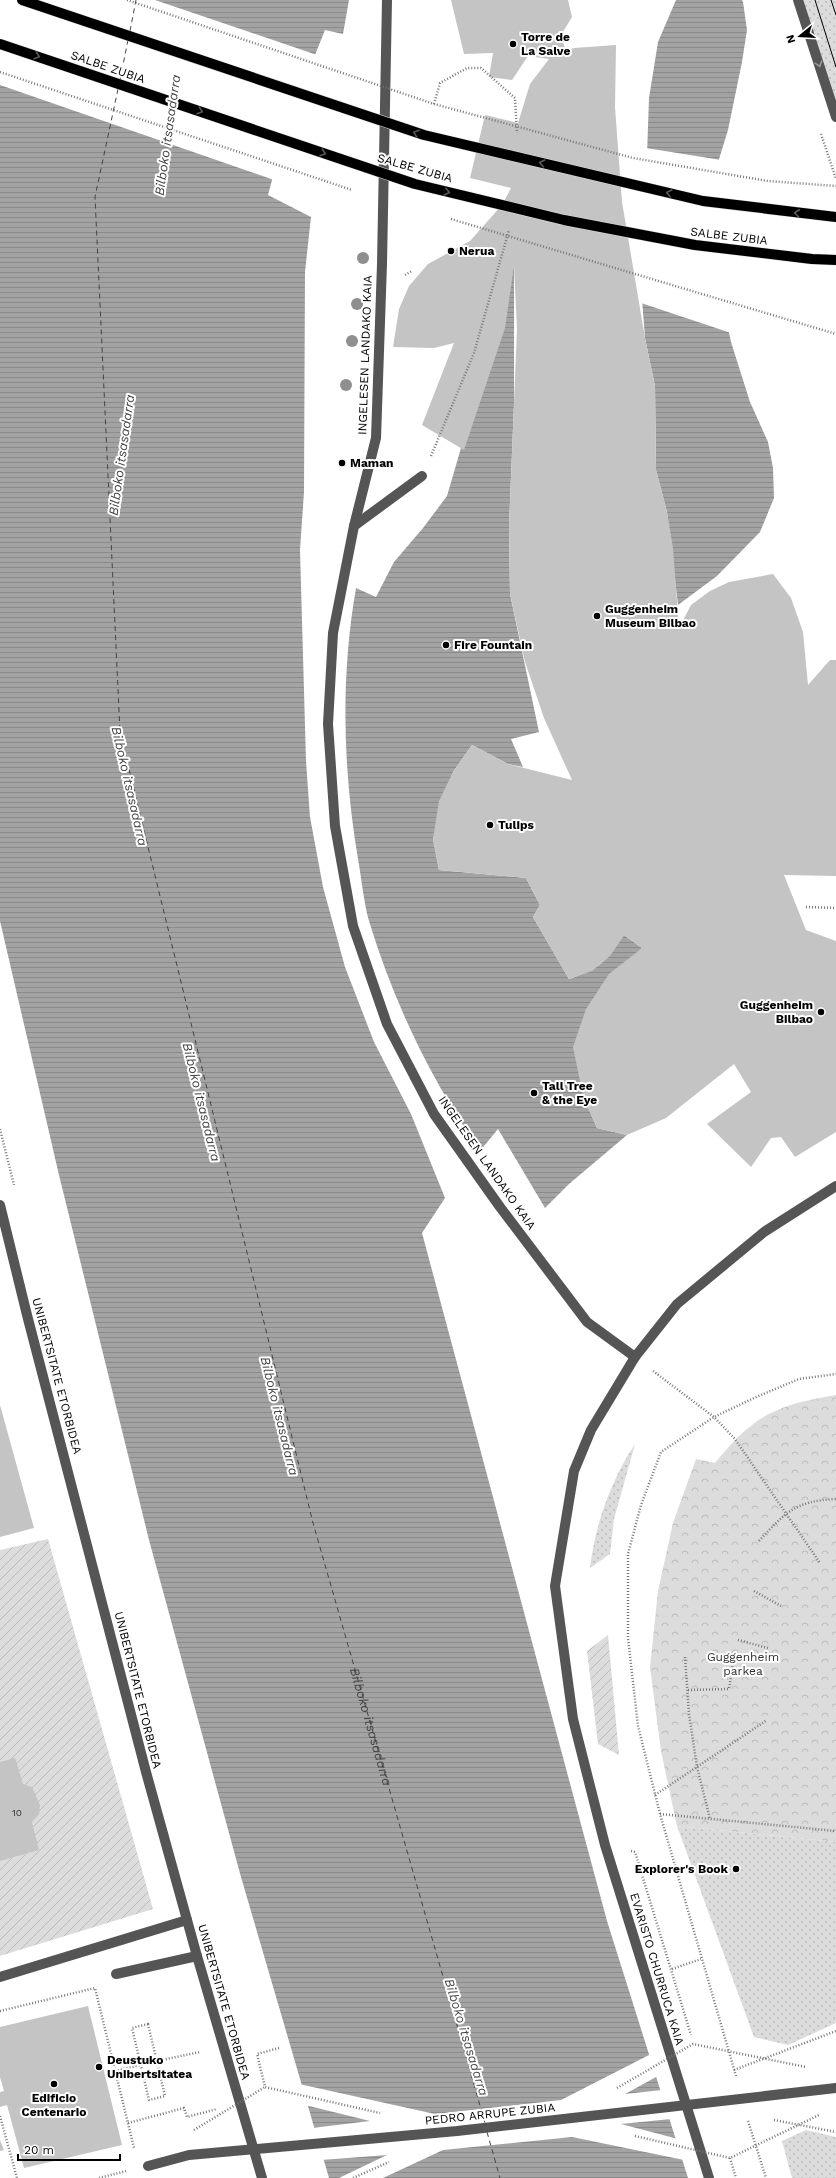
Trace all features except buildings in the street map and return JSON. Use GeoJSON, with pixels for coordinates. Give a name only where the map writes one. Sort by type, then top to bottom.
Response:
{"type":"FeatureCollection","features":[{"type":"Feature","properties":{"kind":"main road"},"geometry":{"type":"LineString","coordinates":[[22,0],[424,135],[702,202],[836,217]]}},
{"type":"Feature","properties":{"kind":"main road","name":"SALBE ZUBIA"},"geometry":{"type":"LineString","coordinates":[[0,44],[415,184],[564,220],[695,245],[812,259],[836,260]]}},
{"type":"Feature","properties":{"kind":"street","name":"INGELESEN LANDAKO KAIA"},"geometry":{"type":"LineString","coordinates":[[387,0],[382,264],[376,438],[354,526],[333,633],[328,724],[335,826],[353,926],[388,1024],[434,1114],[500,1207],[587,1322],[635,1357]]}},
{"type":"Feature","properties":{"kind":"street"},"geometry":{"type":"LineString","coordinates":[[798,0],[836,117]]}},
{"type":"Feature","properties":{"kind":"street"},"geometry":{"type":"LineString","coordinates":[[354,526],[422,476]]}},
{"type":"Feature","properties":{"kind":"street","name":"EVARISTO CHURRUCA KAIA"},"geometry":{"type":"LineString","coordinates":[[709,2178],[600,1823],[573,1719],[555,1586],[574,1471],[591,1430],[635,1357],[677,1304],[764,1232],[836,1186]]}},
{"type":"Feature","properties":{"kind":"street","name":"UNIBERTSITATE ETORBIDEA"},"geometry":{"type":"LineString","coordinates":[[0,1205],[27,1315],[146,1772],[197,1956],[262,2178]]}},
{"type":"Feature","properties":{"kind":"street"},"geometry":{"type":"LineString","coordinates":[[0,1977],[187,1920]]}},
{"type":"Feature","properties":{"kind":"street"},"geometry":{"type":"LineString","coordinates":[[116,1974],[197,1956]]}},
{"type":"Feature","properties":{"kind":"street","name":"PEDRO ARRUPE ZUBIA"},"geometry":{"type":"LineString","coordinates":[[143,2167],[190,2155],[457,2131],[836,2088]]}},
{"type":"Feature","properties":{"kind":"path"},"geometry":{"type":"LineString","coordinates":[[127,0],[434,104],[633,158],[768,181],[836,186]]}},
{"type":"Feature","properties":{"kind":"path"},"geometry":{"type":"LineString","coordinates":[[434,104],[440,83],[467,68],[481,68],[515,98],[517,136]]}},
{"type":"Feature","properties":{"kind":"path"},"geometry":{"type":"LineString","coordinates":[[422,476],[474,352],[511,225]]}},
{"type":"Feature","properties":{"kind":"path"},"geometry":{"type":"LineString","coordinates":[[806,906],[836,908]]}},
{"type":"Feature","properties":{"kind":"path"},"geometry":{"type":"LineString","coordinates":[[635,1357],[714,1417],[735,1438],[820,1563]]}},
{"type":"Feature","properties":{"kind":"path"},"geometry":{"type":"LineString","coordinates":[[736,2077],[660,1814],[638,1726],[628,1638],[628,1554],[641,1505],[661,1452],[714,1417],[799,1379],[836,1374]]}},
{"type":"Feature","properties":{"kind":"path"},"geometry":{"type":"LineString","coordinates":[[759,1540],[785,1513],[814,1500],[836,1499]]}},
{"type":"Feature","properties":{"kind":"path"},"geometry":{"type":"LineString","coordinates":[[754,1591],[781,1606]]}},
{"type":"Feature","properties":{"kind":"path"},"geometry":{"type":"LineString","coordinates":[[738,1640],[768,1648]]}},
{"type":"Feature","properties":{"kind":"path"},"geometry":{"type":"LineString","coordinates":[[685,1657],[689,1714],[697,1767],[710,1819]]}},
{"type":"Feature","properties":{"kind":"path"},"geometry":{"type":"LineString","coordinates":[[688,1690],[729,1689],[733,1664]]}},
{"type":"Feature","properties":{"kind":"path"},"geometry":{"type":"LineString","coordinates":[[655,1795],[767,1720]]}},
{"type":"Feature","properties":{"kind":"path"},"geometry":{"type":"LineString","coordinates":[[660,1814],[836,1831]]}},
{"type":"Feature","properties":{"kind":"path"},"geometry":{"type":"LineString","coordinates":[[691,2036],[672,1969],[701,1959]]}},
{"type":"Feature","properties":{"kind":"path"},"geometry":{"type":"LineString","coordinates":[[0,2012],[95,1988],[128,2122],[143,2167],[99,2178]]}},
{"type":"Feature","properties":{"kind":"path"},"geometry":{"type":"LineString","coordinates":[[148,2024],[157,2061],[166,2096],[149,2100],[132,2028],[148,2024]]}},
{"type":"Feature","properties":{"kind":"path"},"geometry":{"type":"LineString","coordinates":[[734,2070],[836,2031]]}},
{"type":"Feature","properties":{"kind":"path"},"geometry":{"type":"LineString","coordinates":[[612,2091],[693,2044],[814,2068]]}},
{"type":"Feature","properties":{"kind":"path"},"geometry":{"type":"LineString","coordinates":[[265,2087],[257,2054],[279,2048]]}},
{"type":"Feature","properties":{"kind":"path"},"geometry":{"type":"LineString","coordinates":[[157,2061],[200,2052]]}},
{"type":"Feature","properties":{"kind":"path"},"geometry":{"type":"LineString","coordinates":[[115,2071],[141,2065]]}},
{"type":"Feature","properties":{"kind":"path"},"geometry":{"type":"LineString","coordinates":[[187,2134],[265,2087],[388,2115]]}},
{"type":"Feature","properties":{"kind":"path"},"geometry":{"type":"LineString","coordinates":[[128,2122],[184,2108],[187,2117],[217,2109]]}},
{"type":"Feature","properties":{"kind":"path"},"geometry":{"type":"LineString","coordinates":[[632,2135],[730,2158],[822,2113]]}},
{"type":"Feature","properties":{"kind":"path"},"geometry":{"type":"LineString","coordinates":[[746,2114],[766,2178]]}},
{"type":"Feature","properties":{"kind":"path"},"geometry":{"type":"LineString","coordinates":[[0,2116],[17,2178]]}},
{"type":"Feature","properties":{"kind":"path"},"geometry":{"type":"LineString","coordinates":[[768,2119],[836,2132]]}},
{"type":"Feature","properties":{"kind":"path"},"geometry":{"type":"LineString","coordinates":[[730,2158],[736,2178]]}},
{"type":"Feature","properties":{"kind":"green space"},"geometry":{"type":"Polygon","coordinates":[[[798,0],[836,0],[836,117],[798,0]]]}},
{"type":"Feature","properties":{"kind":"green space","name":"Guggenheim parkea"},"geometry":{"type":"Polygon","coordinates":[[[836,1395],[836,1842],[677,1826],[661,1751],[650,1667],[658,1591],[673,1523],[696,1459],[715,1463],[742,1434],[755,1423],[768,1415],[797,1403],[836,1395]]]}},
{"type":"Feature","properties":{"kind":"green space"},"geometry":{"type":"Polygon","coordinates":[[[635,1444],[614,1519],[610,1554],[590,1568],[592,1552],[605,1503],[626,1458],[635,1444]]]}},
{"type":"Feature","properties":{"kind":"green space"},"geometry":{"type":"Polygon","coordinates":[[[48,1539],[153,1909],[0,1956],[0,1550],[48,1539]]]}},
{"type":"Feature","properties":{"kind":"green space"},"geometry":{"type":"Polygon","coordinates":[[[608,1635],[619,1755],[598,1744],[587,1651],[608,1635]]]}},
{"type":"Feature","properties":{"kind":"green space"},"geometry":{"type":"Polygon","coordinates":[[[677,1826],[836,1842],[836,2023],[788,2045],[754,2037],[677,1826]]]}},
{"type":"Feature","properties":{"kind":"green space"},"geometry":{"type":"Polygon","coordinates":[[[806,2130],[836,2137],[836,2178],[792,2178],[782,2141],[806,2130]]]}},
{"type":"Feature","properties":{"kind":"water","name":"Bilboko itsasadarra"},"geometry":{"type":"Polygon","coordinates":[[[0,0],[349,0],[343,34],[325,30],[287,125],[268,195],[311,217],[305,272],[304,492],[300,550],[306,761],[310,817],[323,887],[345,967],[374,1042],[411,1114],[445,1198],[422,1233],[607,1921],[688,2178],[329,2178],[241,1877],[149,1540],[59,1175],[0,921],[0,0]]]}},
{"type":"Feature","properties":{"kind":"water"},"geometry":{"type":"Polygon","coordinates":[[[676,0],[742,0],[743,2],[747,30],[728,130],[716,169],[712,211],[718,280],[731,342],[750,402],[768,442],[773,468],[774,498],[760,532],[717,576],[678,605],[667,512],[656,470],[655,386],[645,338],[642,299],[649,98],[658,42],[676,0]]]}},
{"type":"Feature","properties":{"kind":"water"},"geometry":{"type":"Polygon","coordinates":[[[514,266],[514,404],[509,526],[510,594],[539,732],[511,739],[523,767],[508,764],[472,745],[453,772],[433,839],[439,870],[526,878],[540,905],[533,917],[569,979],[595,968],[607,958],[624,935],[642,948],[583,1096],[597,1128],[627,1135],[569,1184],[545,1208],[498,1129],[480,1151],[462,1124],[430,1069],[402,1011],[379,952],[369,921],[354,830],[347,761],[347,657],[356,588],[376,597],[394,562],[423,528],[447,496],[514,266]]]}},
{"type":"Feature","properties":{"kind":"pier"},"geometry":{"type":"Polygon","coordinates":[[[0,0],[155,0],[317,55],[289,126],[274,180],[0,85],[0,0]]]}},
{"type":"Feature","properties":{"kind":"pier"},"geometry":{"type":"Polygon","coordinates":[[[646,148],[721,160],[714,211],[720,280],[731,333],[641,303],[646,148]]]}},
{"type":"Feature","properties":{"kind":"pier"},"geometry":{"type":"Polygon","coordinates":[[[651,2054],[658,2076],[625,2094],[662,2090],[671,2119],[621,2124],[678,2139],[684,2160],[572,2137],[443,2150],[383,2178],[339,2178],[387,2155],[321,2160],[312,2128],[370,2121],[305,2105],[299,2084],[435,2114],[561,2100],[651,2054]]]}},
{"type":"Feature","properties":{"kind":"ferry route"},"geometry":{"type":"LineString","coordinates":[[130,31],[136,0]]}},
{"type":"Feature","properties":{"kind":"ferry route"},"geometry":{"type":"LineString","coordinates":[[120,80],[128,40]]}},
{"type":"Feature","properties":{"kind":"ferry route"},"geometry":{"type":"LineString","coordinates":[[118,89],[95,197],[120,732],[313,1523],[485,2123]]}},
{"type":"Feature","properties":{"kind":"ferry route"},"geometry":{"type":"LineString","coordinates":[[487,2132],[500,2178]]}},
{"type":"Feature","properties":{"kind":"tram line"},"geometry":{"type":"LineString","coordinates":[[815,0],[836,67]]}},
{"type":"Feature","properties":{"kind":"tram line"},"geometry":{"type":"LineString","coordinates":[[831,0],[836,15]]}},
{"type":"Feature","properties":{"kind":"place","name":"Torre de La Salve"},"geometry":{"type":"Point","coordinates":[513,44]}},
{"type":"Feature","properties":{"kind":"place","name":"Nerua"},"geometry":{"type":"Point","coordinates":[451,251]}},
{"type":"Feature","properties":{"kind":"place","name":"Maman"},"geometry":{"type":"Point","coordinates":[342,463]}},
{"type":"Feature","properties":{"kind":"place","name":"Guggenheim Museum Bilbao"},"geometry":{"type":"Point","coordinates":[597,616]}},
{"type":"Feature","properties":{"kind":"place","name":"Fire Fountain"},"geometry":{"type":"Point","coordinates":[446,645]}},
{"type":"Feature","properties":{"kind":"place","name":"Tulips"},"geometry":{"type":"Point","coordinates":[490,825]}},
{"type":"Feature","properties":{"kind":"place","name":"Guggenheim Bilbao"},"geometry":{"type":"Point","coordinates":[821,1012]}},
{"type":"Feature","properties":{"kind":"place","name":"Tall Tree & the Eye"},"geometry":{"type":"Point","coordinates":[534,1093]}},
{"type":"Feature","properties":{"kind":"place","name":"Explorer's Book"},"geometry":{"type":"Point","coordinates":[736,1869]}},
{"type":"Feature","properties":{"kind":"place","name":"Deustuko Unibertsitatea"},"geometry":{"type":"Point","coordinates":[99,2067]}},
{"type":"Feature","properties":{"kind":"place","name":"Edificio Centenario"},"geometry":{"type":"Point","coordinates":[54,2084]}}]}
